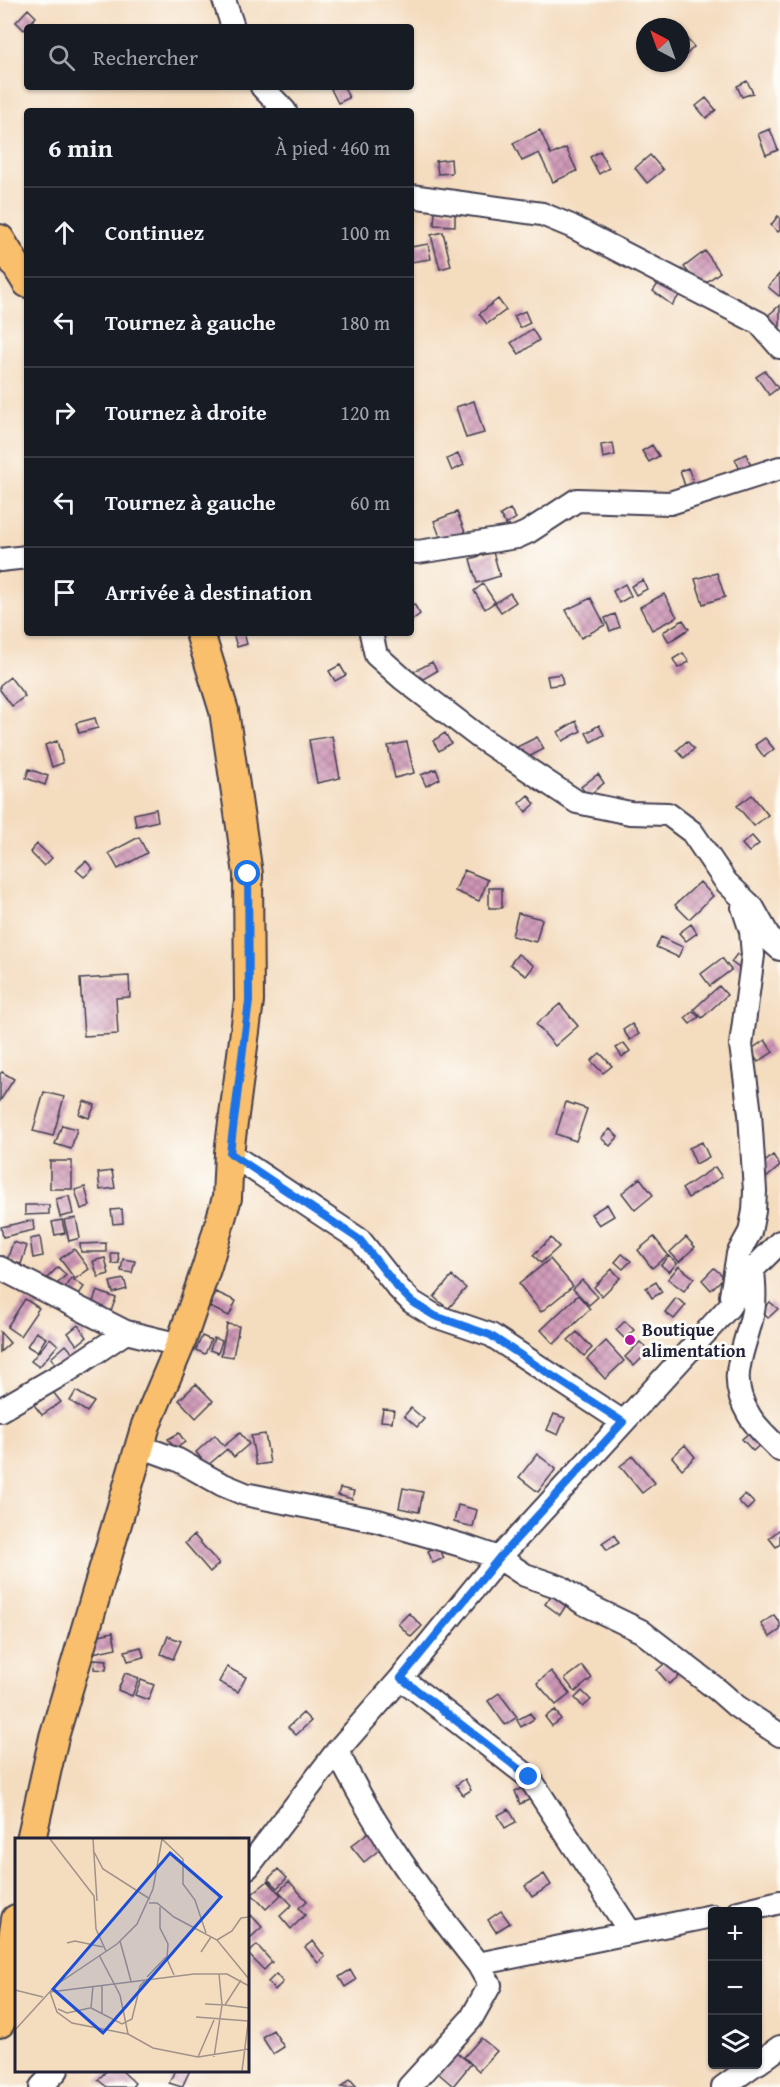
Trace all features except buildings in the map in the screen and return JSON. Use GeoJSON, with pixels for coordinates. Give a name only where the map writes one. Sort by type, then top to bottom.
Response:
{"type":"FeatureCollection","features":[{"type":"Feature","properties":{"kind":"main road"},"geometry":{"type":"LineString","coordinates":[[0,239],[24,278]]}},
{"type":"Feature","properties":{"kind":"main road"},"geometry":{"type":"LineString","coordinates":[[31,1838],[54,1737],[146,1425],[180,1345],[227,1198],[230,1153],[249,1001],[248,874],[224,711],[201,636]]}},
{"type":"Feature","properties":{"kind":"main road"},"geometry":{"type":"LineString","coordinates":[[0,2024],[15,1926]]}},
{"type":"Feature","properties":{"kind":"street"},"geometry":{"type":"LineString","coordinates":[[224,0],[232,24]]}},
{"type":"Feature","properties":{"kind":"street"},"geometry":{"type":"LineString","coordinates":[[265,90],[282,108]]}},
{"type":"Feature","properties":{"kind":"street"},"geometry":{"type":"LineString","coordinates":[[414,196],[542,214],[571,226],[759,323],[780,347]]}},
{"type":"Feature","properties":{"kind":"street"},"geometry":{"type":"LineString","coordinates":[[414,551],[517,537],[577,500],[670,503],[780,468]]}},
{"type":"Feature","properties":{"kind":"street"},"geometry":{"type":"LineString","coordinates":[[0,560],[24,557]]}},
{"type":"Feature","properties":{"kind":"street"},"geometry":{"type":"LineString","coordinates":[[372,636],[376,655],[403,679],[479,737],[577,802],[630,813],[668,814],[693,832],[726,882],[753,908],[772,942],[780,949]]}},
{"type":"Feature","properties":{"kind":"street"},"geometry":{"type":"LineString","coordinates":[[729,1306],[738,1254],[750,1232],[755,1191],[750,1114],[741,1045],[753,955],[751,931],[738,893]]}},
{"type":"Feature","properties":{"kind":"street"},"geometry":{"type":"LineString","coordinates":[[230,1153],[360,1240],[412,1302],[435,1316],[490,1335],[621,1425]]}},
{"type":"Feature","properties":{"kind":"street"},"geometry":{"type":"LineString","coordinates":[[249,1866],[337,1751],[401,1678],[499,1558],[729,1306],[753,1269],[780,1242]]}},
{"type":"Feature","properties":{"kind":"street"},"geometry":{"type":"LineString","coordinates":[[0,1268],[126,1332],[180,1345]]}},
{"type":"Feature","properties":{"kind":"street"},"geometry":{"type":"LineString","coordinates":[[753,1269],[753,1316],[738,1365],[737,1376],[749,1415],[780,1450]]}},
{"type":"Feature","properties":{"kind":"street"},"geometry":{"type":"LineString","coordinates":[[0,1410],[69,1370],[126,1332]]}},
{"type":"Feature","properties":{"kind":"street"},"geometry":{"type":"LineString","coordinates":[[146,1425],[145,1448],[178,1460],[221,1484],[245,1494],[378,1521],[464,1545],[499,1558],[525,1575],[560,1587],[584,1603],[640,1631],[719,1690],[735,1706],[780,1735]]}},
{"type":"Feature","properties":{"kind":"street"},"geometry":{"type":"LineString","coordinates":[[401,1678],[529,1777],[630,1932]]}},
{"type":"Feature","properties":{"kind":"street"},"geometry":{"type":"LineString","coordinates":[[337,1751],[357,1792],[421,1891],[478,1964],[490,1985],[471,2019],[409,2087]]}},
{"type":"Feature","properties":{"kind":"street"},"geometry":{"type":"LineString","coordinates":[[757,1907],[780,1902]]}},
{"type":"Feature","properties":{"kind":"street"},"geometry":{"type":"LineString","coordinates":[[478,1964],[708,1917]]}},
{"type":"Feature","properties":{"kind":"street"},"geometry":{"type":"LineString","coordinates":[[762,2059],[780,2047]]}},
{"type":"Feature","properties":{"kind":"street"},"geometry":{"type":"LineString","coordinates":[[723,2087],[748,2069]]}},
{"type":"Feature","properties":{"kind":"street"},"geometry":{"type":"LineString","coordinates":[[41,2087],[55,2072]]}},
{"type":"Feature","properties":{"kind":"place","name":"Boutique alimentation"},"geometry":{"type":"Point","coordinates":[630,1340]}},
{"type":"Feature","properties":{"kind":"route"},"geometry":{"type":"LineString","coordinates":[[248,874],[249,1001],[230,1153],[360,1240],[412,1302],[435,1316],[490,1335],[623,1422],[499,1558],[401,1678],[529,1777]]}}]}
